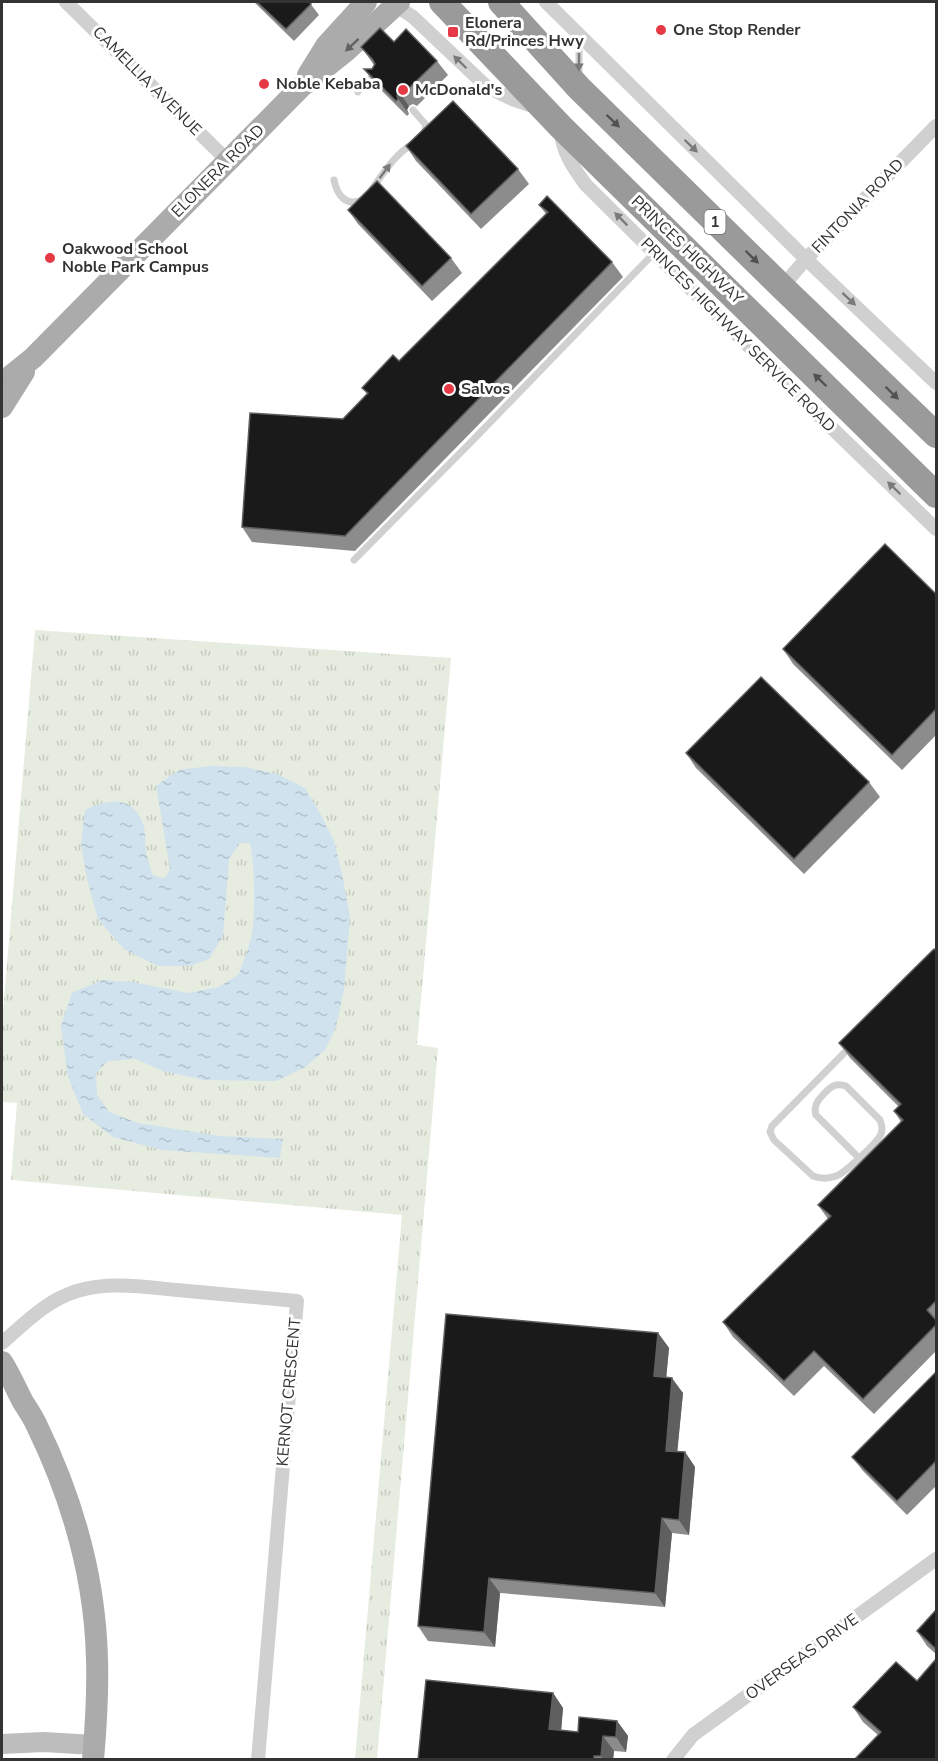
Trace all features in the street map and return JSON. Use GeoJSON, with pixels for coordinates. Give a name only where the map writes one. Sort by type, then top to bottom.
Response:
{"type":"FeatureCollection","features":[{"type":"Feature","properties":{"kind":"highway","name":"PRINCES HIGHWAY"},"geometry":{"type":"LineString","coordinates":[[441,2],[554,119],[936,495]]}},
{"type":"Feature","properties":{"kind":"highway","name":"1"},"geometry":{"type":"LineString","coordinates":[[501,2],[579,88],[936,435]]}},
{"type":"Feature","properties":{"kind":"main road","name":"ELONERA ROAD"},"geometry":{"type":"LineString","coordinates":[[301,87],[326,46],[366,2]]}},
{"type":"Feature","properties":{"kind":"main road","name":"ELONERA ROAD"},"geometry":{"type":"LineString","coordinates":[[2,399],[33,358],[301,87],[346,51],[397,3]]}},
{"type":"Feature","properties":{"kind":"main road"},"geometry":{"type":"LineString","coordinates":[[2,1362],[36,1423],[62,1485],[80,1541],[94,1618],[97,1659],[97,1717],[94,1754],[44,1742],[2,1745]]}},
{"type":"Feature","properties":{"kind":"main road"},"geometry":{"type":"LineString","coordinates":[[2,1380],[24,1403]]}},
{"type":"Feature","properties":{"kind":"street","name":"CAMELLIA AVENUE"},"geometry":{"type":"LineString","coordinates":[[66,2],[228,161]]}},
{"type":"Feature","properties":{"kind":"street"},"geometry":{"type":"LineString","coordinates":[[546,2],[806,259],[936,383]]}},
{"type":"Feature","properties":{"kind":"street"},"geometry":{"type":"LineString","coordinates":[[397,3],[487,87],[554,119]]}},
{"type":"Feature","properties":{"kind":"street","name":"PRINCES HIGHWAY SERVICE ROAD"},"geometry":{"type":"LineString","coordinates":[[554,119],[566,154],[586,185],[936,529]]}},
{"type":"Feature","properties":{"kind":"street","name":"FINTONIA ROAD"},"geometry":{"type":"LineString","coordinates":[[782,287],[806,259],[936,126]]}},
{"type":"Feature","properties":{"kind":"street","name":"KERNOT CRESCENT"},"geometry":{"type":"LineString","coordinates":[[2,1343],[34,1315],[55,1301],[77,1291],[103,1286],[134,1286],[297,1301],[258,1760]]}},
{"type":"Feature","properties":{"kind":"street","name":"OVERSEAS DRIVE"},"geometry":{"type":"LineString","coordinates":[[673,1760],[693,1735],[936,1559]]}},
{"type":"Feature","properties":{"kind":"lane"},"geometry":{"type":"LineString","coordinates":[[579,36],[579,88]]}},
{"type":"Feature","properties":{"kind":"lane"},"geometry":{"type":"LineString","coordinates":[[358,92],[370,78],[380,79]]}},
{"type":"Feature","properties":{"kind":"lane"},"geometry":{"type":"LineString","coordinates":[[334,180],[338,195],[344,200],[360,201],[368,195],[395,158],[404,149],[422,138],[426,132],[426,125],[413,110]]}},
{"type":"Feature","properties":{"kind":"lane"},"geometry":{"type":"LineString","coordinates":[[354,560],[654,253]]}},
{"type":"Feature","properties":{"kind":"lane"},"geometry":{"type":"LineString","coordinates":[[853,1044],[772,1126],[771,1137],[813,1176],[819,1178],[838,1176],[845,1171],[859,1158],[880,1137],[882,1126],[880,1120],[846,1086],[835,1085],[815,1106],[816,1115],[859,1158]]}},
{"type":"Feature","properties":{"kind":"green space"},"geometry":{"type":"Polygon","coordinates":[[[35,630],[451,658],[417,1045],[438,1048],[377,1759],[355,1759],[402,1215],[11,1180],[17,1103],[2,1102],[2,1024],[35,630]]]}},
{"type":"Feature","properties":{"kind":"water"},"geometry":{"type":"Polygon","coordinates":[[[209,766],[244,767],[277,774],[305,788],[334,841],[350,917],[344,990],[336,1027],[325,1050],[304,1068],[276,1081],[204,1080],[163,1071],[136,1059],[108,1061],[96,1073],[97,1095],[109,1112],[138,1123],[219,1136],[283,1139],[280,1158],[162,1150],[113,1137],[83,1114],[68,1077],[61,1026],[72,993],[102,980],[132,982],[188,993],[219,987],[239,974],[251,938],[254,917],[254,877],[250,843],[240,843],[229,859],[223,936],[209,959],[189,966],[158,966],[124,949],[98,919],[87,879],[81,844],[85,810],[102,803],[126,803],[138,814],[143,824],[146,852],[152,875],[160,878],[166,877],[170,868],[156,786],[179,770],[209,766]]]}},
{"type":"Feature","properties":{"kind":"building"},"geometry":{"type":"Polygon","coordinates":[[[257,2],[309,2],[311,4],[286,29],[257,2]]]}},
{"type":"Feature","properties":{"kind":"building"},"geometry":{"type":"Polygon","coordinates":[[[380,28],[394,42],[406,29],[437,61],[406,91],[398,91],[396,101],[364,69],[372,69],[375,64],[361,47],[380,28]]]}},
{"type":"Feature","properties":{"kind":"building"},"geometry":{"type":"Polygon","coordinates":[[[453,101],[518,169],[471,214],[406,146],[453,101]]]}},
{"type":"Feature","properties":{"kind":"building"},"geometry":{"type":"Polygon","coordinates":[[[377,181],[451,258],[422,286],[348,210],[377,181]]]}},
{"type":"Feature","properties":{"kind":"building","name":"Salvos"},"geometry":{"type":"Polygon","coordinates":[[[547,196],[612,262],[345,536],[242,527],[250,413],[343,419],[368,393],[362,388],[393,355],[399,361],[548,212],[539,205],[547,196]]]}},
{"type":"Feature","properties":{"kind":"building"},"geometry":{"type":"Polygon","coordinates":[[[885,544],[936,594],[936,709],[892,755],[783,649],[885,544]]]}},
{"type":"Feature","properties":{"kind":"building"},"geometry":{"type":"Polygon","coordinates":[[[761,677],[869,782],[794,859],[686,753],[761,677]]]}},
{"type":"Feature","properties":{"kind":"building"},"geometry":{"type":"Polygon","coordinates":[[[934,949],[936,951],[936,1301],[927,1310],[936,1320],[936,1325],[863,1399],[814,1351],[784,1381],[723,1322],[831,1216],[818,1205],[903,1120],[894,1111],[901,1104],[839,1043],[934,949]]]}},
{"type":"Feature","properties":{"kind":"building"},"geometry":{"type":"Polygon","coordinates":[[[446,1314],[658,1333],[654,1376],[672,1378],[666,1451],[685,1452],[679,1520],[662,1518],[655,1593],[489,1578],[484,1632],[418,1626],[446,1314]]]}},
{"type":"Feature","properties":{"kind":"building"},"geometry":{"type":"Polygon","coordinates":[[[936,1372],[936,1461],[897,1501],[852,1457],[936,1372]]]}},
{"type":"Feature","properties":{"kind":"building"},"geometry":{"type":"Polygon","coordinates":[[[936,1610],[936,1649],[917,1631],[936,1610]]]}},
{"type":"Feature","properties":{"kind":"building"},"geometry":{"type":"Polygon","coordinates":[[[936,1659],[936,1760],[854,1760],[881,1732],[853,1707],[896,1662],[917,1681],[936,1659]]]}},
{"type":"Feature","properties":{"kind":"building"},"geometry":{"type":"Polygon","coordinates":[[[426,1680],[553,1693],[549,1729],[578,1732],[579,1717],[617,1721],[616,1737],[603,1736],[601,1756],[594,1756],[594,1760],[418,1760],[426,1680]]]}},
{"type":"Feature","properties":{"kind":"place","name":"One Stop Render"},"geometry":{"type":"Point","coordinates":[661,30]}},
{"type":"Feature","properties":{"kind":"place","name":"Elonera Rd/Princes Hwy"},"geometry":{"type":"Point","coordinates":[453,32]}},
{"type":"Feature","properties":{"kind":"place","name":"Noble Kebaba"},"geometry":{"type":"Point","coordinates":[264,84]}},
{"type":"Feature","properties":{"kind":"place","name":"McDonald's"},"geometry":{"type":"Point","coordinates":[403,90]}},
{"type":"Feature","properties":{"kind":"place","name":"Oakwood School Noble Park Campus"},"geometry":{"type":"Point","coordinates":[50,258]}},
{"type":"Feature","properties":{"kind":"place","name":"Salvos"},"geometry":{"type":"Point","coordinates":[449,389]}}]}
